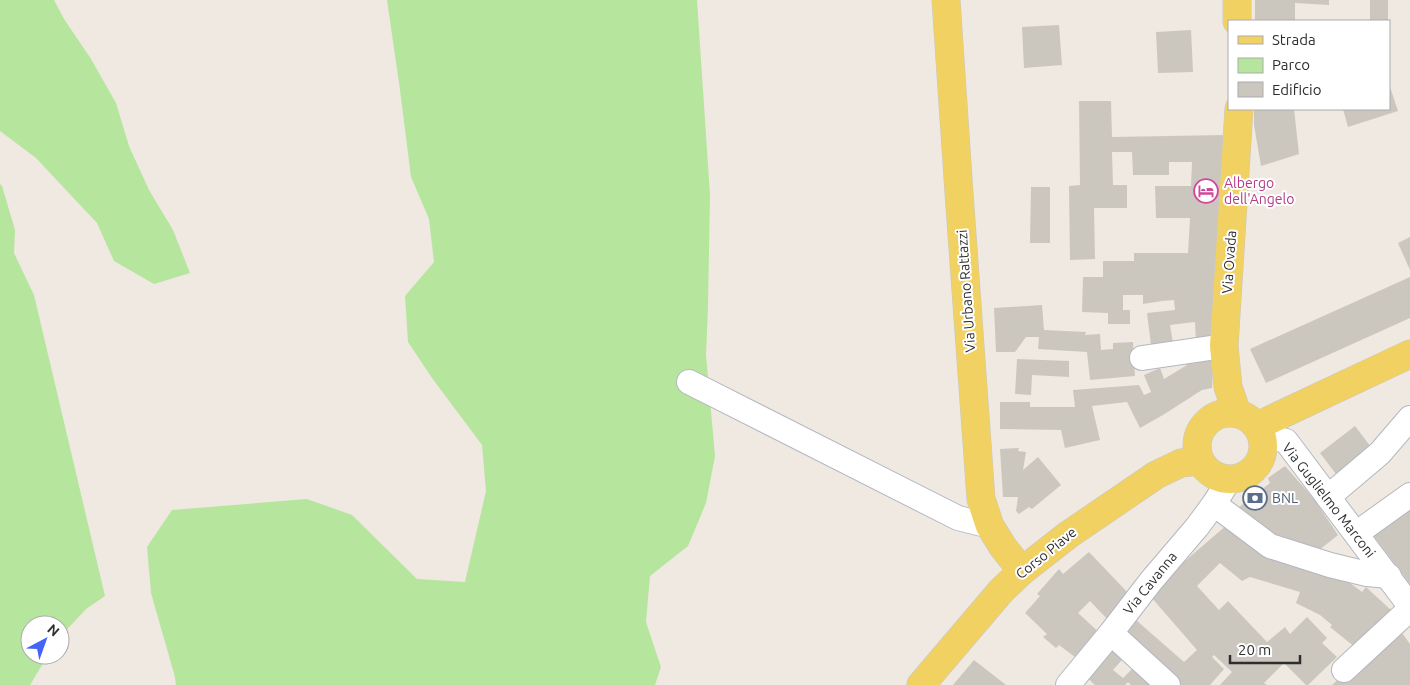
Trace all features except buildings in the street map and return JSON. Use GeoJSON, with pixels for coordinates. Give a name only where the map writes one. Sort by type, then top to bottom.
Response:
{"type":"FeatureCollection","features":[{"type":"Feature","properties":{"kind":"main road","name":"Via Urbano Rattazzi"},"geometry":{"type":"LineString","coordinates":[[946,0],[981,499],[990,526],[1003,547],[1022,571]]}},
{"type":"Feature","properties":{"kind":"main road"},"geometry":{"type":"LineString","coordinates":[[1237,0],[1237,20]]}},
{"type":"Feature","properties":{"kind":"main road","name":"Via Ovada"},"geometry":{"type":"LineString","coordinates":[[1239,110],[1224,346],[1228,387],[1260,429]]}},
{"type":"Feature","properties":{"kind":"main road"},"geometry":{"type":"LineString","coordinates":[[1260,429],[1309,401],[1410,354]]}},
{"type":"Feature","properties":{"kind":"main road"},"geometry":{"type":"LineString","coordinates":[[1226,412],[1260,429],[1264,446],[1262,456],[1250,474],[1230,480],[1217,477],[1207,471],[1200,461],[1197,451],[1197,440],[1200,430],[1207,421],[1216,416],[1226,412]]}},
{"type":"Feature","properties":{"kind":"main road","name":"Corso Piave"},"geometry":{"type":"LineString","coordinates":[[921,685],[1001,590],[1022,571],[1068,535],[1156,475],[1181,463],[1200,461]]}},
{"type":"Feature","properties":{"kind":"street"},"geometry":{"type":"LineString","coordinates":[[1142,358],[1224,346]]}},
{"type":"Feature","properties":{"kind":"street"},"geometry":{"type":"LineString","coordinates":[[689,382],[958,518],[990,526]]}},
{"type":"Feature","properties":{"kind":"street"},"geometry":{"type":"LineString","coordinates":[[1328,497],[1380,453],[1410,418]]}},
{"type":"Feature","properties":{"kind":"street","name":"Via Guglielmo Marconi"},"geometry":{"type":"LineString","coordinates":[[1260,429],[1328,497],[1389,576],[1410,607]]}},
{"type":"Feature","properties":{"kind":"street","name":"Via Cavanna"},"geometry":{"type":"LineString","coordinates":[[1068,685],[1214,504],[1230,480]]}},
{"type":"Feature","properties":{"kind":"street"},"geometry":{"type":"LineString","coordinates":[[1357,534],[1410,496]]}},
{"type":"Feature","properties":{"kind":"street","name":"Via Guglielmo Marconi"},"geometry":{"type":"LineString","coordinates":[[1214,504],[1270,546],[1330,565],[1368,574],[1389,576]]}},
{"type":"Feature","properties":{"kind":"street"},"geometry":{"type":"LineString","coordinates":[[1344,670],[1410,607]]}},
{"type":"Feature","properties":{"kind":"street"},"geometry":{"type":"LineString","coordinates":[[1111,634],[1168,685]]}},
{"type":"Feature","properties":{"kind":"green space"},"geometry":{"type":"Polygon","coordinates":[[[0,0],[54,0],[116,103],[129,146],[149,190],[173,230],[190,273],[154,284],[114,261],[97,223],[36,158],[0,131],[0,0]]]}},
{"type":"Feature","properties":{"kind":"green space"},"geometry":{"type":"Polygon","coordinates":[[[387,0],[697,0],[710,195],[706,355],[715,456],[706,503],[688,546],[650,576],[646,622],[661,667],[655,685],[176,685],[151,593],[147,547],[172,510],[307,499],[352,515],[417,579],[465,582],[486,491],[482,445],[432,378],[408,342],[405,296],[434,262],[429,219],[411,177],[387,0]]]}},
{"type":"Feature","properties":{"kind":"green space"},"geometry":{"type":"Polygon","coordinates":[[[0,184],[15,230],[14,253],[34,295],[105,596],[86,609],[70,626],[70,615],[20,615],[20,665],[42,665],[30,685],[0,685],[0,184]]]}},
{"type":"Feature","properties":{"kind":"place","name":"Albergo dell'Angelo"},"geometry":{"type":"Point","coordinates":[1206,191]}},
{"type":"Feature","properties":{"kind":"place","name":"BNL"},"geometry":{"type":"Point","coordinates":[1255,498]}}]}
